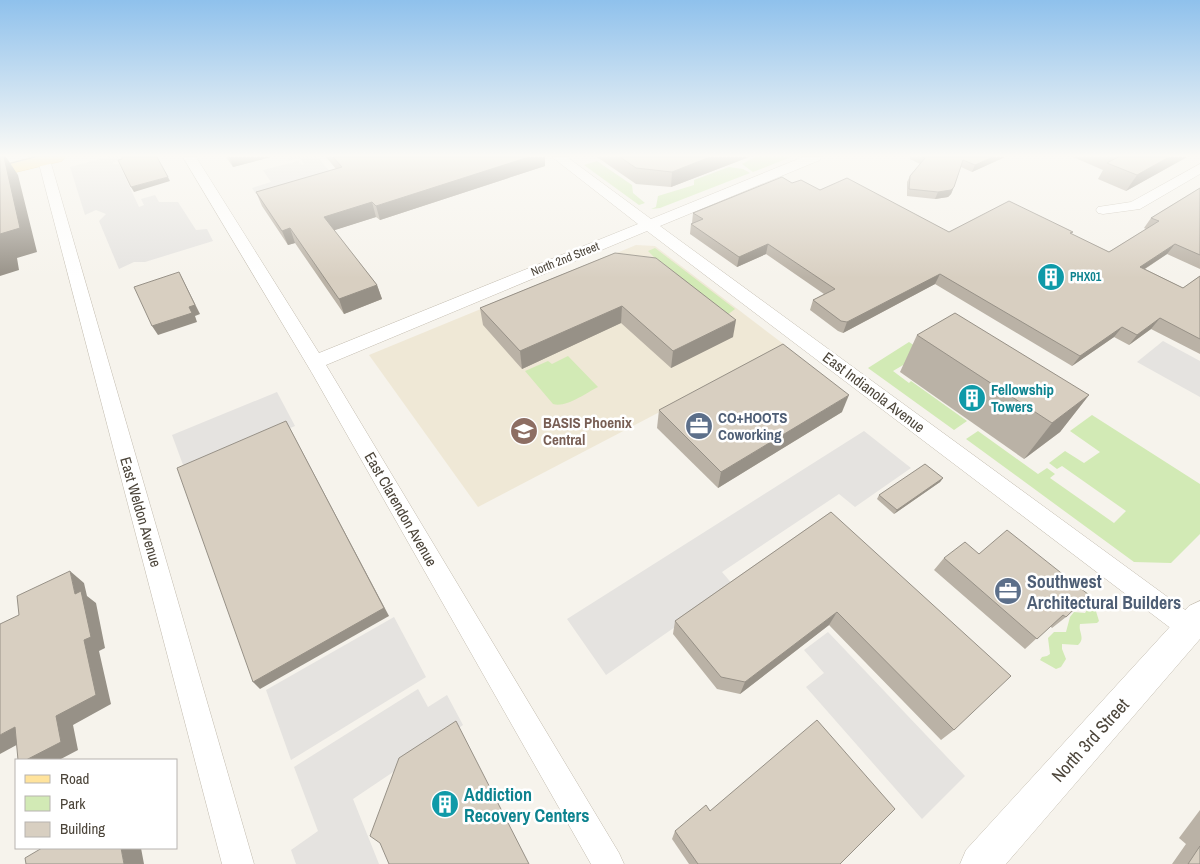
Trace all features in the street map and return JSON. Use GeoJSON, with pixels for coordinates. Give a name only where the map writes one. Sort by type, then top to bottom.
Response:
{"type":"FeatureCollection","features":[{"type":"Feature","properties":{"kind":"street","name":"East Weldon Avenue"},"geometry":{"type":"LineString","coordinates":[[60,197],[238,864]]}},
{"type":"Feature","properties":{"kind":"street","name":"East Clarendon Avenue"},"geometry":{"type":"LineString","coordinates":[[214,197],[314,362],[608,864]]}},
{"type":"Feature","properties":{"kind":"street","name":"East Indianola Avenue"},"geometry":{"type":"LineString","coordinates":[[612,197],[1195,622]]}},
{"type":"Feature","properties":{"kind":"street","name":"North 2nd Street"},"geometry":{"type":"LineString","coordinates":[[314,362],[717,197]]}},
{"type":"Feature","properties":{"kind":"street"},"geometry":{"type":"LineString","coordinates":[[1103,210],[1135,206],[1150,197]]}},
{"type":"Feature","properties":{"kind":"street","name":"North 3rd Street"},"geometry":{"type":"LineString","coordinates":[[980,864],[1195,622]]}},
{"type":"Feature","properties":{"kind":"shaded area"},"geometry":{"type":"Polygon","coordinates":[[[79,197],[134,197],[139,207],[144,205],[141,199],[156,197],[159,202],[178,202],[196,230],[207,229],[213,241],[145,262],[134,262],[119,269],[99,221],[106,214],[96,210],[85,215],[79,197]]]}},
{"type":"Feature","properties":{"kind":"shaded area","name":"BASIS Phoenix Central"},"geometry":{"type":"Polygon","coordinates":[[[636,245],[655,246],[786,346],[478,507],[369,355],[636,245]]]}},
{"type":"Feature","properties":{"kind":"shaded area"},"geometry":{"type":"Polygon","coordinates":[[[1163,341],[1200,361],[1200,397],[1137,362],[1163,341]]]}},
{"type":"Feature","properties":{"kind":"shaded area"},"geometry":{"type":"Polygon","coordinates":[[[277,392],[295,426],[186,473],[172,435],[277,392]]]}},
{"type":"Feature","properties":{"kind":"shaded area"},"geometry":{"type":"Polygon","coordinates":[[[864,431],[911,468],[855,507],[839,494],[722,572],[734,586],[606,675],[567,619],[864,431]]]}},
{"type":"Feature","properties":{"kind":"shaded area"},"geometry":{"type":"Polygon","coordinates":[[[394,617],[426,677],[291,760],[266,690],[394,617]]]}},
{"type":"Feature","properties":{"kind":"shaded area"},"geometry":{"type":"Polygon","coordinates":[[[828,632],[965,776],[922,819],[806,687],[824,673],[804,650],[828,632]]]}},
{"type":"Feature","properties":{"kind":"shaded area"},"geometry":{"type":"Polygon","coordinates":[[[418,689],[428,707],[447,695],[463,725],[353,799],[379,864],[296,864],[291,850],[318,831],[294,767],[418,689]]]}},
{"type":"Feature","properties":{"kind":"green space"},"geometry":{"type":"Polygon","coordinates":[[[628,197],[638,197],[645,203],[639,205],[628,197]]]}},
{"type":"Feature","properties":{"kind":"green space"},"geometry":{"type":"Polygon","coordinates":[[[658,197],[687,197],[660,208],[651,209],[656,207],[658,197]]]}},
{"type":"Feature","properties":{"kind":"green space"},"geometry":{"type":"Polygon","coordinates":[[[655,248],[735,309],[718,322],[648,251],[655,248]]]}},
{"type":"Feature","properties":{"kind":"green space"},"geometry":{"type":"Polygon","coordinates":[[[909,342],[921,350],[910,361],[893,371],[909,383],[911,381],[967,421],[954,430],[868,368],[909,342]]]}},
{"type":"Feature","properties":{"kind":"green space"},"geometry":{"type":"Polygon","coordinates":[[[568,356],[598,387],[570,402],[558,405],[553,404],[525,371],[548,361],[552,364],[568,356]]]}},
{"type":"Feature","properties":{"kind":"green space"},"geometry":{"type":"Polygon","coordinates":[[[1092,415],[1200,484],[1200,534],[1171,563],[1134,562],[966,439],[978,431],[1038,474],[1047,468],[1055,474],[1050,478],[1114,523],[1126,511],[1062,466],[1057,469],[1049,463],[1065,451],[1084,463],[1100,452],[1070,431],[1092,415]]]}},
{"type":"Feature","properties":{"kind":"green space"},"geometry":{"type":"Polygon","coordinates":[[[1085,592],[1091,595],[1099,621],[1097,623],[1080,624],[1082,637],[1078,645],[1062,644],[1066,659],[1061,667],[1056,669],[1040,660],[1042,657],[1050,654],[1048,638],[1054,632],[1066,632],[1070,617],[1074,612],[1085,613],[1087,610],[1081,594],[1085,592]]]}},
{"type":"Feature","properties":{"kind":"building"},"geometry":{"type":"Polygon","coordinates":[[[0,197],[13,197],[20,228],[0,234],[0,197]]]}},
{"type":"Feature","properties":{"kind":"building"},"geometry":{"type":"Polygon","coordinates":[[[260,197],[403,197],[376,206],[372,202],[324,217],[377,285],[339,299],[290,228],[282,231],[260,197]]]}},
{"type":"Feature","properties":{"kind":"building"},"geometry":{"type":"Polygon","coordinates":[[[732,197],[883,197],[949,232],[1009,201],[1109,252],[1159,221],[1151,218],[1185,197],[1200,197],[1200,255],[1175,244],[1140,267],[1183,288],[1200,276],[1200,339],[1160,318],[1137,335],[1122,327],[1080,356],[940,274],[847,322],[841,321],[813,300],[835,289],[768,244],[739,257],[691,224],[703,219],[693,213],[732,197]]]}},
{"type":"Feature","properties":{"kind":"building"},"geometry":{"type":"Polygon","coordinates":[[[615,253],[656,258],[736,320],[673,351],[622,306],[520,351],[480,308],[615,253]]]}},
{"type":"Feature","properties":{"kind":"building"},"geometry":{"type":"Polygon","coordinates":[[[179,272],[195,305],[189,307],[192,313],[152,326],[134,287],[179,272]]]}},
{"type":"Feature","properties":{"kind":"building"},"geometry":{"type":"Polygon","coordinates":[[[955,313],[1089,395],[1052,423],[917,335],[955,313]]]}},
{"type":"Feature","properties":{"kind":"building","name":"CO+HOOTS Coworking"},"geometry":{"type":"Polygon","coordinates":[[[783,344],[849,395],[721,472],[659,410],[783,344]]]}},
{"type":"Feature","properties":{"kind":"building"},"geometry":{"type":"Polygon","coordinates":[[[286,421],[384,608],[253,682],[177,468],[286,421]]]}},
{"type":"Feature","properties":{"kind":"building"},"geometry":{"type":"Polygon","coordinates":[[[925,464],[943,478],[897,510],[879,495],[925,464]]]}},
{"type":"Feature","properties":{"kind":"building"},"geometry":{"type":"Polygon","coordinates":[[[831,512],[1011,676],[954,730],[837,612],[745,682],[721,677],[675,621],[831,512]]]}},
{"type":"Feature","properties":{"kind":"building","name":"Southwest Architectural Builders"},"geometry":{"type":"Polygon","coordinates":[[[1007,530],[1089,595],[1066,617],[1063,615],[1037,639],[944,558],[965,542],[979,554],[1007,530]]]}},
{"type":"Feature","properties":{"kind":"building"},"geometry":{"type":"Polygon","coordinates":[[[70,571],[75,594],[81,591],[91,637],[84,640],[96,695],[56,716],[61,742],[28,759],[18,759],[15,727],[0,735],[0,624],[19,615],[17,596],[70,571]]]}},
{"type":"Feature","properties":{"kind":"building"},"geometry":{"type":"Polygon","coordinates":[[[817,720],[895,809],[840,864],[698,864],[675,831],[706,805],[710,811],[817,720]]]}},
{"type":"Feature","properties":{"kind":"building","name":"Addiction Recovery Centers"},"geometry":{"type":"Polygon","coordinates":[[[456,721],[529,864],[389,864],[380,843],[370,836],[399,758],[456,721]]]}},
{"type":"Feature","properties":{"kind":"building"},"geometry":{"type":"Polygon","coordinates":[[[1200,846],[1200,864],[1188,864],[1200,846]]]}},
{"type":"Feature","properties":{"kind":"building"},"geometry":{"type":"Polygon","coordinates":[[[40,849],[121,849],[124,864],[26,864],[25,858],[40,849]]]}},
{"type":"Feature","properties":{"kind":"place","name":"PHX01"},"geometry":{"type":"Point","coordinates":[1051,277]}},
{"type":"Feature","properties":{"kind":"place","name":"Fellowship Towers"},"geometry":{"type":"Point","coordinates":[972,398]}},
{"type":"Feature","properties":{"kind":"place","name":"CO+HOOTS Coworking"},"geometry":{"type":"Point","coordinates":[699,426]}},
{"type":"Feature","properties":{"kind":"place","name":"BASIS Phoenix Central"},"geometry":{"type":"Point","coordinates":[524,431]}},
{"type":"Feature","properties":{"kind":"place","name":"Southwest Architectural Builders"},"geometry":{"type":"Point","coordinates":[1008,591]}},
{"type":"Feature","properties":{"kind":"place","name":"Addiction Recovery Centers"},"geometry":{"type":"Point","coordinates":[445,804]}}]}
